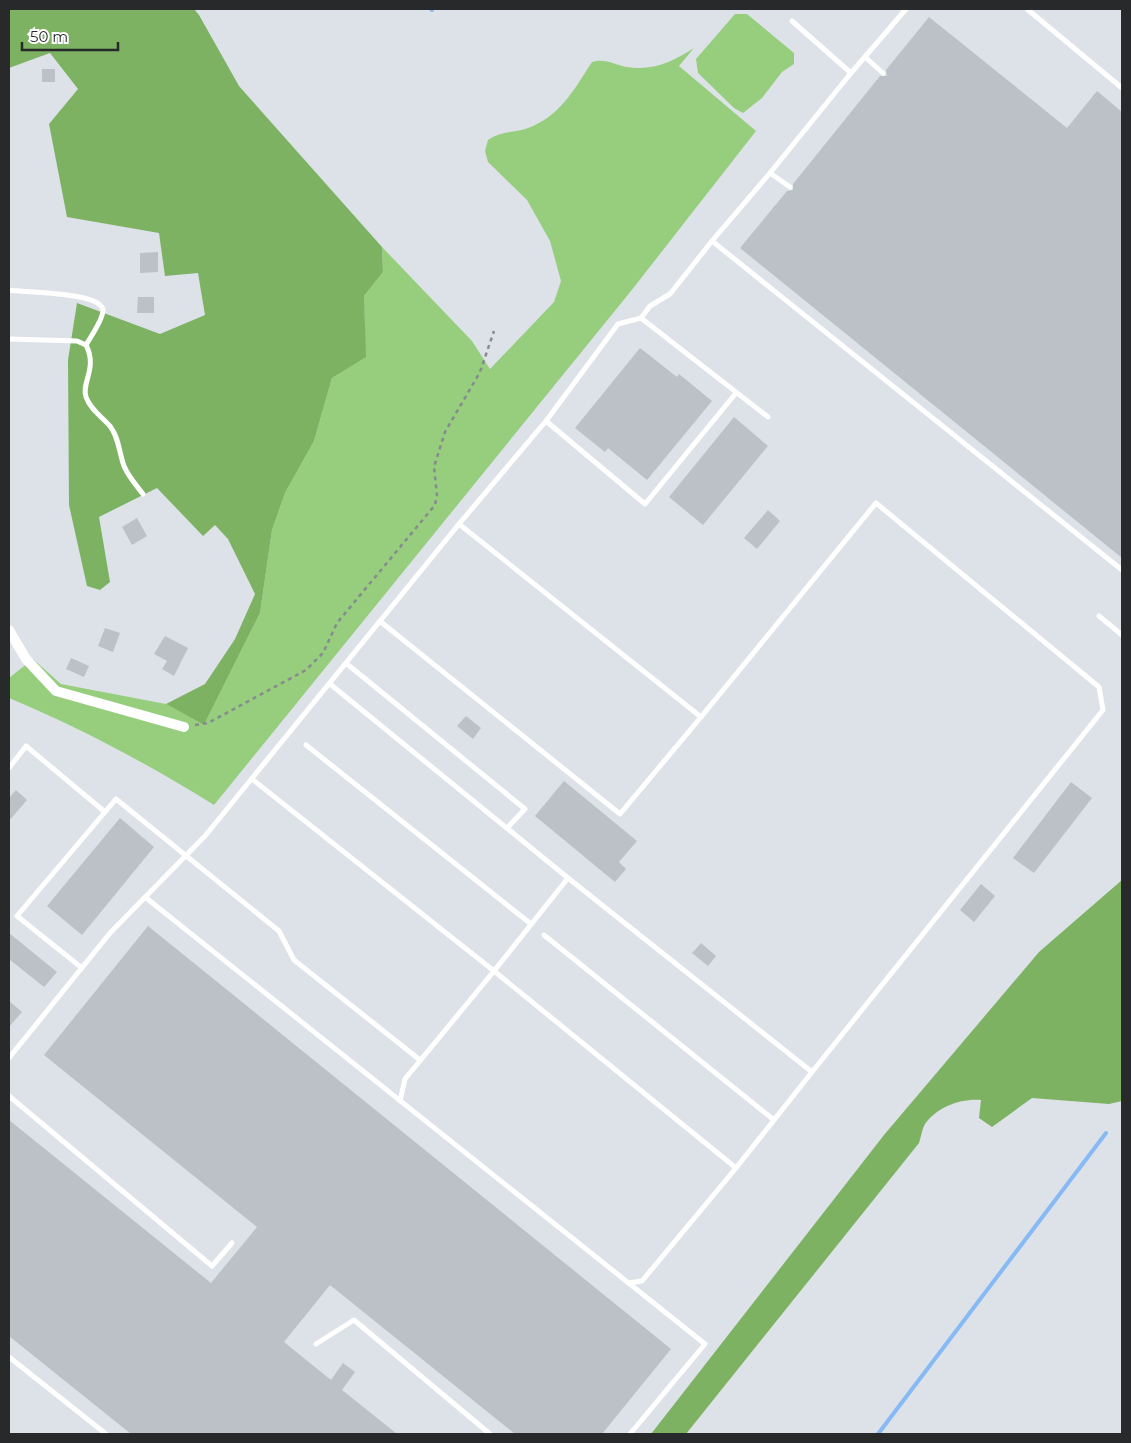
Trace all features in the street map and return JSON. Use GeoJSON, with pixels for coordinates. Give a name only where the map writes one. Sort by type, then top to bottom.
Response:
{"type":"FeatureCollection","features":[{"type":"Feature","properties":{"kind":"street"},"geometry":{"type":"LineString","coordinates":[[9,630],[26,658],[56,691],[184,728]]}},
{"type":"Feature","properties":{"kind":"lane"},"geometry":{"type":"LineString","coordinates":[[9,1058],[110,933],[205,836],[459,524],[546,422],[618,324],[641,318],[650,306],[670,294],[851,72],[906,9]]}},
{"type":"Feature","properties":{"kind":"lane"},"geometry":{"type":"LineString","coordinates":[[1027,9],[1122,88]]}},
{"type":"Feature","properties":{"kind":"lane"},"geometry":{"type":"LineString","coordinates":[[792,21],[851,72]]}},
{"type":"Feature","properties":{"kind":"lane"},"geometry":{"type":"LineString","coordinates":[[864,57],[883,73]]}},
{"type":"Feature","properties":{"kind":"lane"},"geometry":{"type":"LineString","coordinates":[[770,173],[790,187]]}},
{"type":"Feature","properties":{"kind":"lane"},"geometry":{"type":"LineString","coordinates":[[712,241],[1122,570]]}},
{"type":"Feature","properties":{"kind":"lane"},"geometry":{"type":"LineString","coordinates":[[9,290],[66,294],[99,302],[103,308],[103,314],[86,345]]}},
{"type":"Feature","properties":{"kind":"lane"},"geometry":{"type":"LineString","coordinates":[[641,318],[768,417]]}},
{"type":"Feature","properties":{"kind":"lane"},"geometry":{"type":"LineString","coordinates":[[9,339],[77,341],[86,345],[91,354],[90,376],[85,392],[86,398],[94,410],[111,428],[120,446],[123,464],[143,494]]}},
{"type":"Feature","properties":{"kind":"lane"},"geometry":{"type":"LineString","coordinates":[[546,422],[645,504],[736,393]]}},
{"type":"Feature","properties":{"kind":"lane"},"geometry":{"type":"LineString","coordinates":[[381,622],[620,814],[876,502],[1099,687],[1103,710],[736,1168],[642,1281],[628,1283]]}},
{"type":"Feature","properties":{"kind":"lane"},"geometry":{"type":"LineString","coordinates":[[459,524],[701,717]]}},
{"type":"Feature","properties":{"kind":"lane"},"geometry":{"type":"LineString","coordinates":[[1099,616],[1122,635]]}},
{"type":"Feature","properties":{"kind":"lane"},"geometry":{"type":"LineString","coordinates":[[346,664],[525,809],[508,828]]}},
{"type":"Feature","properties":{"kind":"lane"},"geometry":{"type":"LineString","coordinates":[[330,684],[568,878],[812,1072]]}},
{"type":"Feature","properties":{"kind":"lane"},"geometry":{"type":"LineString","coordinates":[[306,745],[531,924]]}},
{"type":"Feature","properties":{"kind":"lane"},"geometry":{"type":"LineString","coordinates":[[9,768],[26,746],[105,812]]}},
{"type":"Feature","properties":{"kind":"lane"},"geometry":{"type":"LineString","coordinates":[[252,778],[494,971],[736,1168]]}},
{"type":"Feature","properties":{"kind":"lane"},"geometry":{"type":"LineString","coordinates":[[82,968],[17,916],[116,798],[279,931],[294,960],[420,1060]]}},
{"type":"Feature","properties":{"kind":"lane"},"geometry":{"type":"LineString","coordinates":[[400,1101],[405,1079],[568,878]]}},
{"type":"Feature","properties":{"kind":"lane"},"geometry":{"type":"LineString","coordinates":[[145,897],[705,1344],[630,1434]]}},
{"type":"Feature","properties":{"kind":"lane"},"geometry":{"type":"LineString","coordinates":[[544,935],[774,1120]]}},
{"type":"Feature","properties":{"kind":"lane"},"geometry":{"type":"LineString","coordinates":[[9,1096],[212,1266],[232,1244]]}},
{"type":"Feature","properties":{"kind":"lane"},"geometry":{"type":"LineString","coordinates":[[316,1344],[354,1320],[490,1434]]}},
{"type":"Feature","properties":{"kind":"lane"},"geometry":{"type":"LineString","coordinates":[[9,1357],[106,1434]]}},
{"type":"Feature","properties":{"kind":"path"},"geometry":{"type":"LineString","coordinates":[[184,728],[208,722],[306,670],[323,653],[337,623],[435,505],[437,495],[434,466],[445,432],[480,372],[494,331]]}},
{"type":"Feature","properties":{"kind":"green space"},"geometry":{"type":"Polygon","coordinates":[[[9,9],[194,9],[239,86],[382,247],[383,272],[364,296],[366,357],[332,378],[314,441],[285,493],[272,530],[260,613],[204,725],[166,704],[205,684],[235,639],[255,594],[228,539],[215,525],[203,536],[157,488],[99,517],[110,582],[100,590],[87,586],[69,505],[68,360],[77,303],[160,334],[205,315],[198,273],[165,276],[159,233],[67,217],[49,124],[78,89],[50,53],[9,68],[9,9]]]}},
{"type":"Feature","properties":{"kind":"green space"},"geometry":{"type":"Polygon","coordinates":[[[735,14],[747,14],[794,53],[794,64],[782,72],[762,98],[743,113],[734,108],[698,73],[696,59],[735,14]]]}},
{"type":"Feature","properties":{"kind":"green space"},"geometry":{"type":"Polygon","coordinates":[[[694,48],[679,66],[756,131],[631,291],[214,805],[114,747],[9,698],[9,678],[33,659],[61,684],[166,704],[204,725],[260,613],[272,530],[285,493],[314,441],[332,378],[365,357],[364,296],[383,272],[382,247],[472,341],[490,369],[554,302],[561,281],[550,241],[527,200],[488,162],[485,151],[488,140],[500,134],[529,128],[545,120],[568,98],[592,62],[602,61],[627,67],[645,68],[670,61],[694,48]]]}},
{"type":"Feature","properties":{"kind":"green space"},"geometry":{"type":"Polygon","coordinates":[[[1122,880],[1122,1101],[1109,1104],[1032,1098],[992,1127],[979,1118],[981,1100],[958,1102],[943,1108],[925,1124],[919,1143],[686,1434],[651,1434],[884,1135],[1039,952],[1122,880]]]}},
{"type":"Feature","properties":{"kind":"building"},"geometry":{"type":"Polygon","coordinates":[[[929,17],[1067,128],[1097,91],[1122,112],[1122,558],[740,248],[787,191],[793,190],[793,184],[880,76],[887,76],[886,70],[929,17]]]}},
{"type":"Feature","properties":{"kind":"building"},"geometry":{"type":"Polygon","coordinates":[[[42,69],[55,69],[55,82],[42,82],[42,69]]]}},
{"type":"Feature","properties":{"kind":"building"},"geometry":{"type":"Polygon","coordinates":[[[158,252],[158,272],[140,273],[140,253],[158,252]]]}},
{"type":"Feature","properties":{"kind":"building"},"geometry":{"type":"Polygon","coordinates":[[[138,297],[154,297],[154,313],[137,313],[138,297]]]}},
{"type":"Feature","properties":{"kind":"building"},"geometry":{"type":"Polygon","coordinates":[[[640,348],[677,377],[679,374],[712,401],[647,480],[608,448],[605,452],[575,428],[640,348]]]}},
{"type":"Feature","properties":{"kind":"building"},"geometry":{"type":"Polygon","coordinates":[[[734,417],[768,446],[703,525],[669,497],[734,417]]]}},
{"type":"Feature","properties":{"kind":"building"},"geometry":{"type":"Polygon","coordinates":[[[768,510],[780,521],[757,549],[744,538],[768,510]]]}},
{"type":"Feature","properties":{"kind":"building"},"geometry":{"type":"Polygon","coordinates":[[[137,518],[147,536],[132,545],[122,527],[137,518]]]}},
{"type":"Feature","properties":{"kind":"building"},"geometry":{"type":"Polygon","coordinates":[[[105,628],[120,633],[113,652],[98,646],[105,628]]]}},
{"type":"Feature","properties":{"kind":"building"},"geometry":{"type":"Polygon","coordinates":[[[165,636],[188,648],[174,676],[162,669],[167,661],[154,654],[165,636]]]}},
{"type":"Feature","properties":{"kind":"building"},"geometry":{"type":"Polygon","coordinates":[[[71,658],[89,666],[84,677],[66,669],[71,658]]]}},
{"type":"Feature","properties":{"kind":"building"},"geometry":{"type":"Polygon","coordinates":[[[466,716],[481,728],[473,739],[457,726],[466,716]]]}},
{"type":"Feature","properties":{"kind":"building"},"geometry":{"type":"Polygon","coordinates":[[[564,781],[637,841],[619,862],[626,869],[615,882],[535,816],[564,781]]]}},
{"type":"Feature","properties":{"kind":"building"},"geometry":{"type":"Polygon","coordinates":[[[1071,782],[1092,798],[1034,873],[1013,858],[1071,782]]]}},
{"type":"Feature","properties":{"kind":"building"},"geometry":{"type":"Polygon","coordinates":[[[16,790],[27,800],[9,821],[9,798],[16,790]]]}},
{"type":"Feature","properties":{"kind":"building"},"geometry":{"type":"Polygon","coordinates":[[[120,818],[154,847],[82,935],[47,906],[120,818]]]}},
{"type":"Feature","properties":{"kind":"building"},"geometry":{"type":"Polygon","coordinates":[[[981,884],[995,896],[974,922],[960,910],[981,884]]]}},
{"type":"Feature","properties":{"kind":"building"},"geometry":{"type":"Polygon","coordinates":[[[148,926],[671,1349],[602,1434],[515,1434],[330,1285],[284,1342],[331,1380],[343,1363],[355,1372],[342,1390],[397,1434],[131,1434],[9,1336],[9,1120],[211,1283],[257,1227],[44,1055],[148,926]]]}},
{"type":"Feature","properties":{"kind":"building"},"geometry":{"type":"Polygon","coordinates":[[[9,933],[57,972],[44,987],[9,959],[9,933]]]}},
{"type":"Feature","properties":{"kind":"building"},"geometry":{"type":"Polygon","coordinates":[[[701,943],[716,956],[708,966],[692,953],[701,943]]]}},
{"type":"Feature","properties":{"kind":"building"},"geometry":{"type":"Polygon","coordinates":[[[9,1001],[22,1012],[9,1027],[9,1001]]]}},
{"type":"Feature","properties":{"kind":"waterway"},"geometry":{"type":"LineString","coordinates":[[878,1434],[1106,1133]]}}]}
